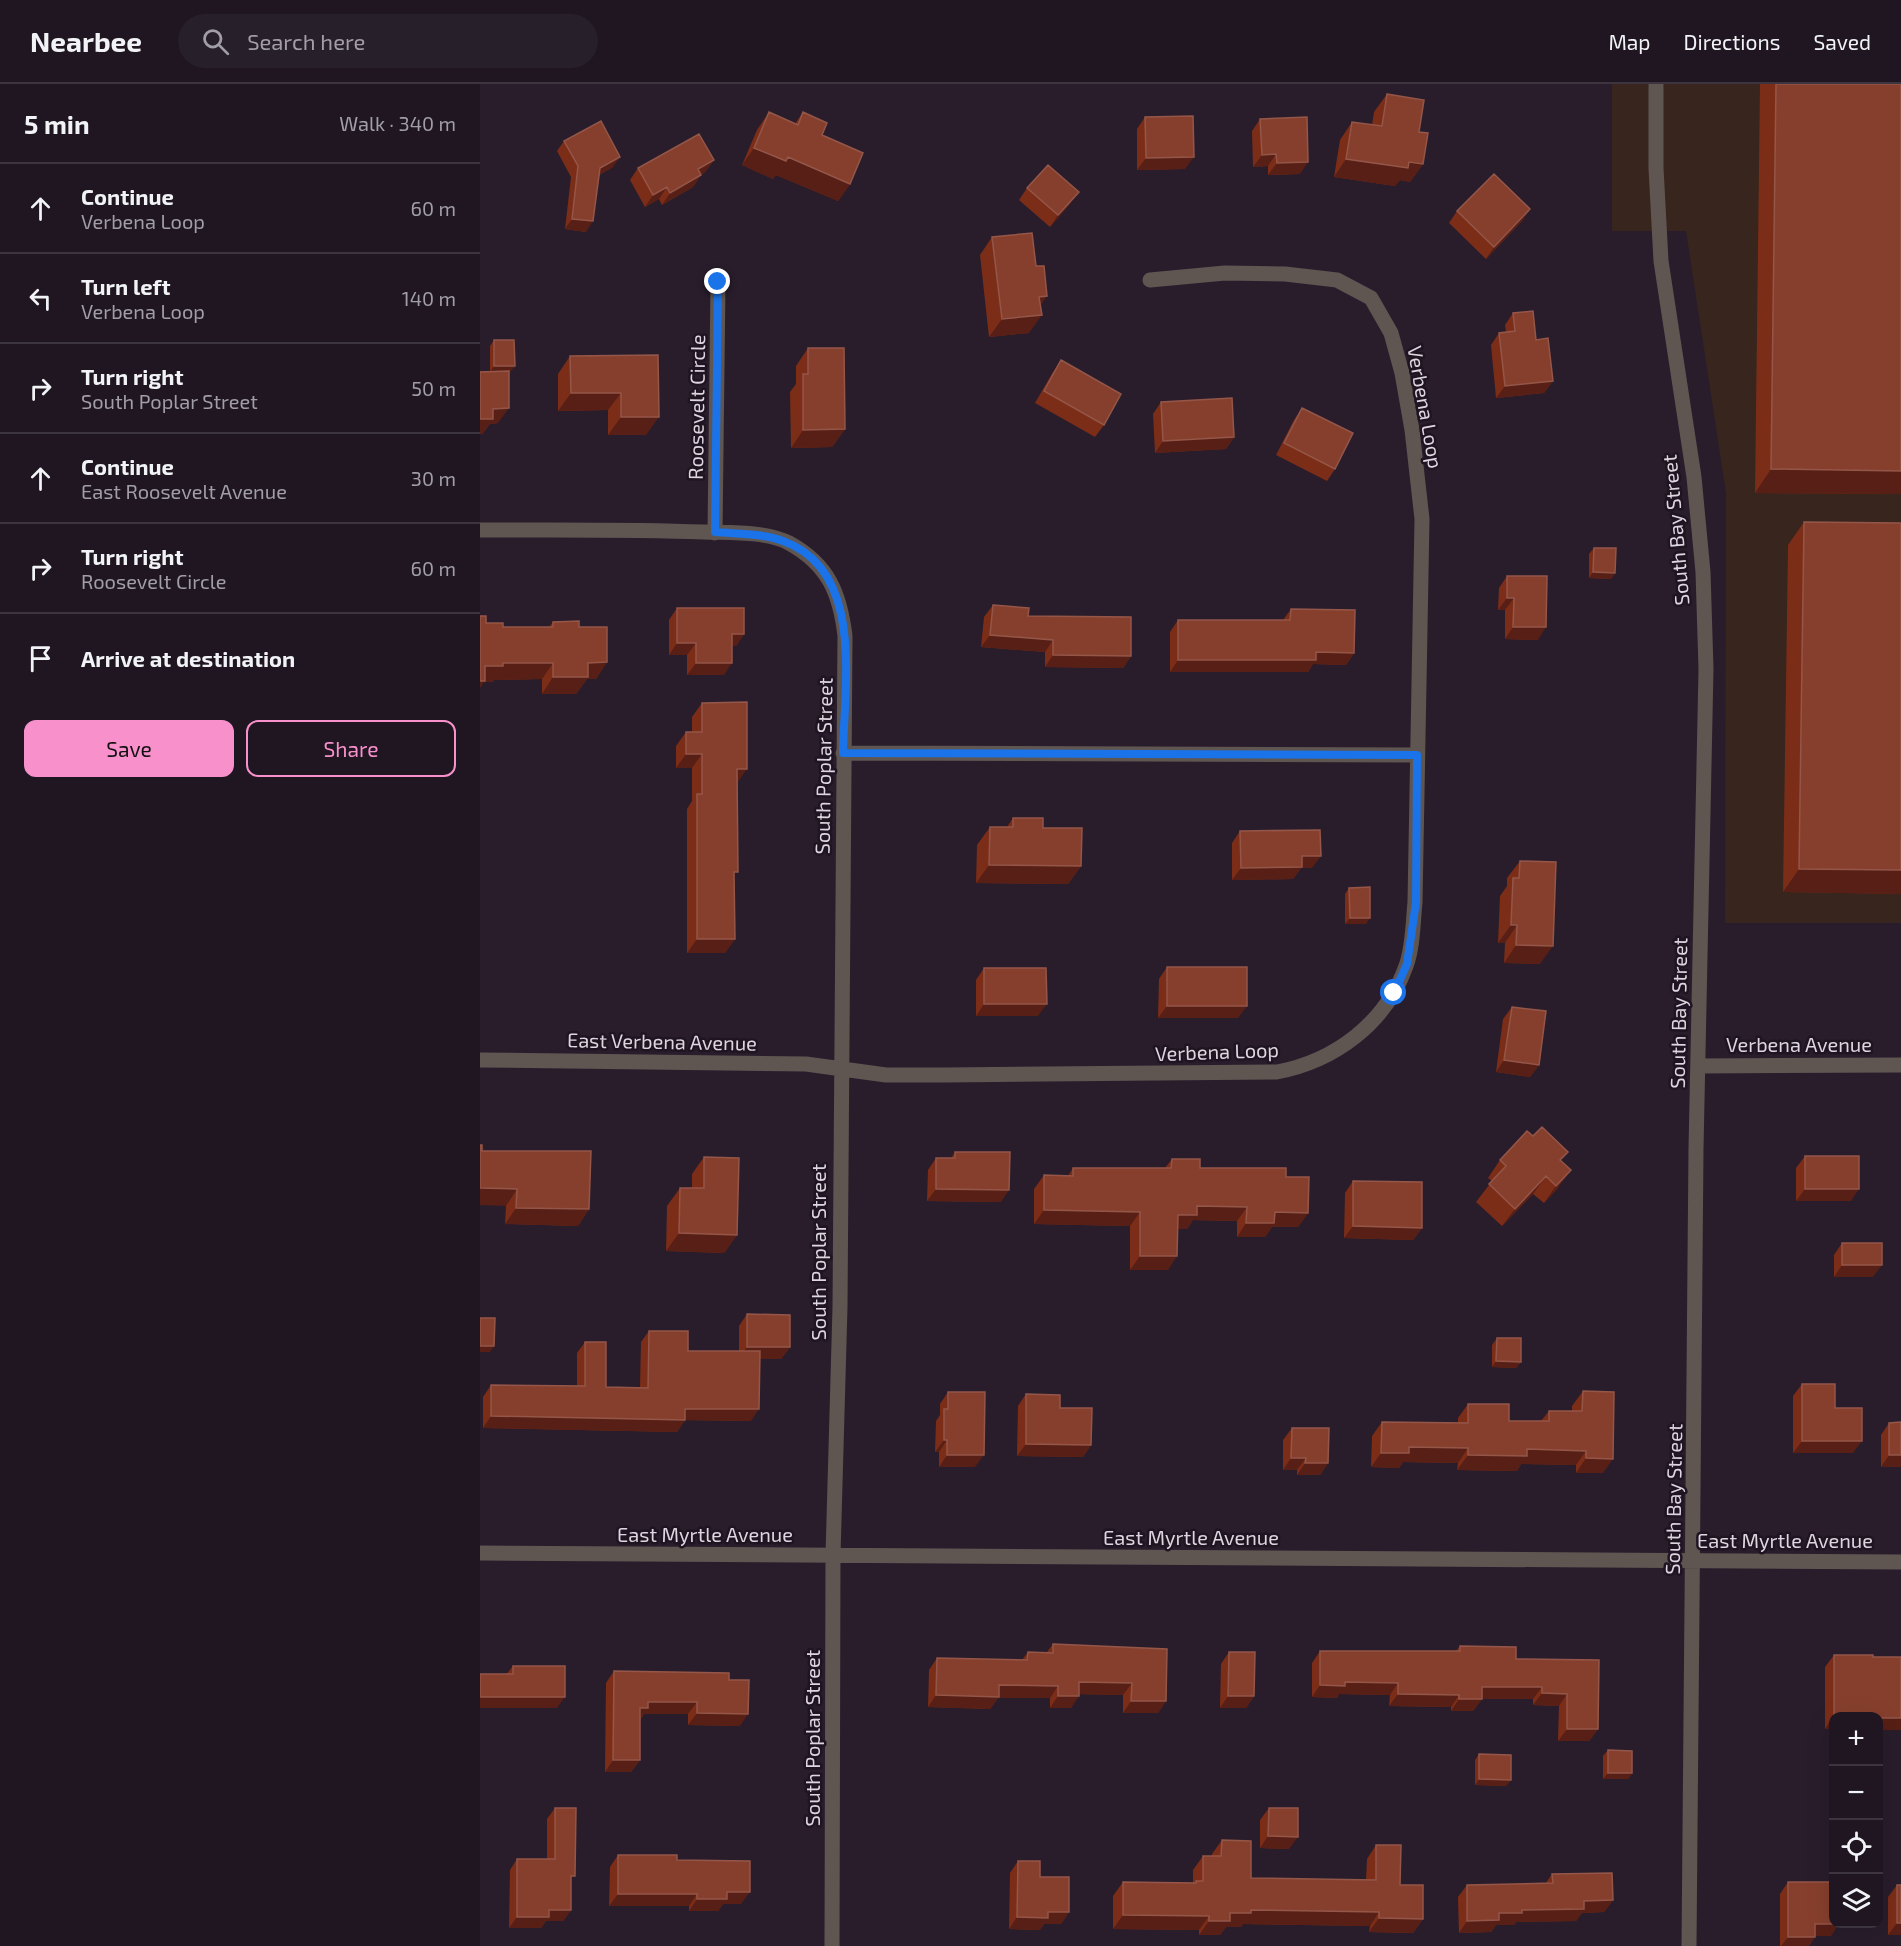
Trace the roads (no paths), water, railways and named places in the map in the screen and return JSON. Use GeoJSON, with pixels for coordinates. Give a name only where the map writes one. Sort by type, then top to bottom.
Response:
{"type":"FeatureCollection","features":[{"type":"Feature","properties":{"kind":"street","name":"South Bay Street"},"geometry":{"type":"LineString","coordinates":[[1656,84],[1656,168],[1661,261],[1694,477],[1702,572],[1706,734],[1698,1066],[1689,1946]]}},
{"type":"Feature","properties":{"kind":"street","name":"Verbena Loop"},"geometry":{"type":"LineString","coordinates":[[843,1071],[946,1076],[1277,1072],[1305,1067],[1355,1039],[1394,993],[1407,964],[1416,902],[1422,519],[1412,430],[1402,373],[1391,333],[1371,298],[1337,280],[1285,274],[1225,273],[1150,280]]}},
{"type":"Feature","properties":{"kind":"street","name":"Roosevelt Circle"},"geometry":{"type":"LineString","coordinates":[[715,532],[718,282]]}},
{"type":"Feature","properties":{"kind":"street"},"geometry":{"type":"LineString","coordinates":[[480,530],[715,532]]}},
{"type":"Feature","properties":{"kind":"street","name":"South Poplar Street"},"geometry":{"type":"LineString","coordinates":[[715,532],[781,540],[806,554],[827,575],[841,604],[845,636],[843,1071],[833,1555],[832,1946]]}},
{"type":"Feature","properties":{"kind":"street"},"geometry":{"type":"LineString","coordinates":[[843,753],[1417,755]]}},
{"type":"Feature","properties":{"kind":"street","name":"East Verbena Avenue"},"geometry":{"type":"LineString","coordinates":[[480,1060],[806,1064],[843,1071]]}},
{"type":"Feature","properties":{"kind":"street","name":"Verbena Avenue"},"geometry":{"type":"LineString","coordinates":[[1698,1066],[1901,1065]]}},
{"type":"Feature","properties":{"kind":"street","name":"East Myrtle Avenue"},"geometry":{"type":"LineString","coordinates":[[480,1553],[1901,1562]]}}]}
